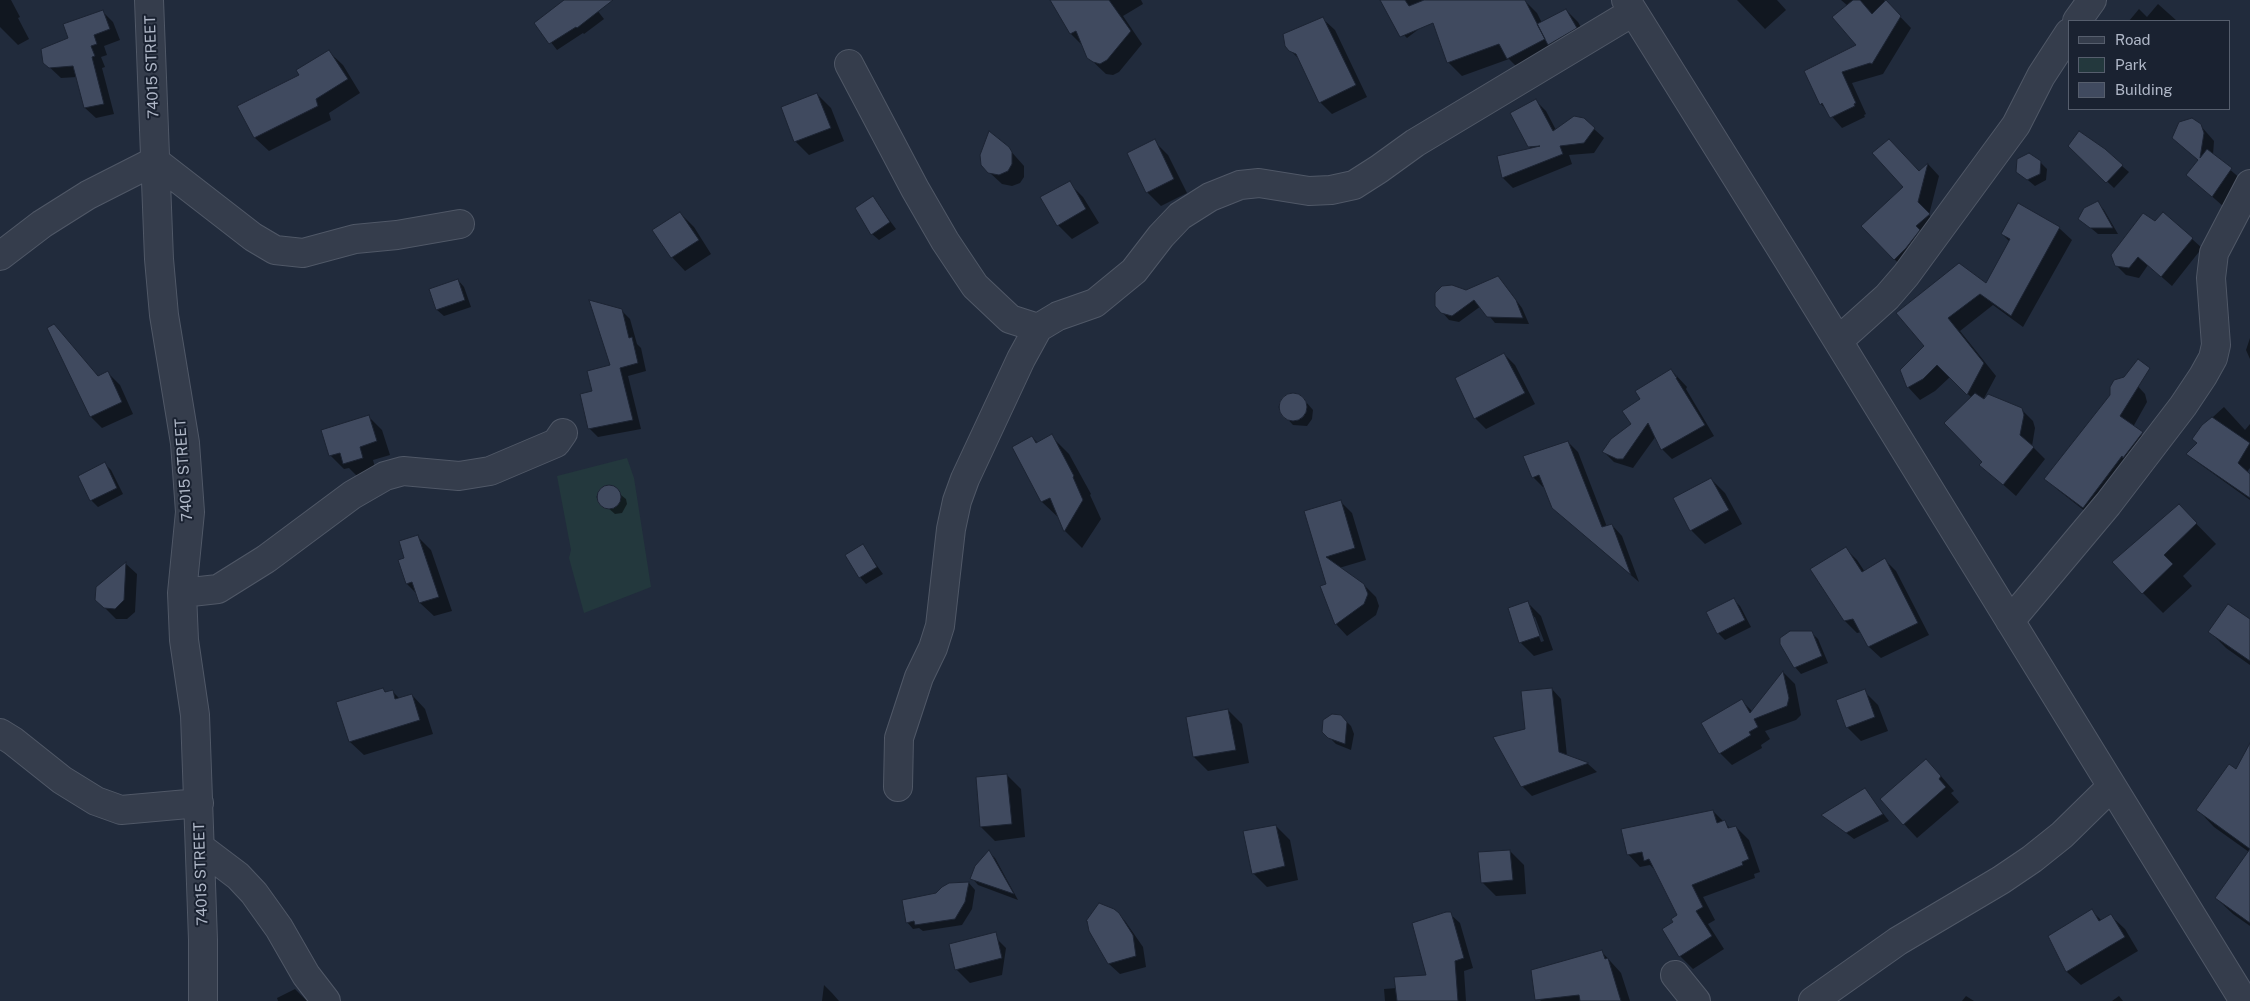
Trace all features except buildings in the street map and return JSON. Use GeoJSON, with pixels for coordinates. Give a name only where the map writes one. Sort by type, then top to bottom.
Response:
{"type":"FeatureCollection","features":[{"type":"Feature","properties":{"kind":"street","name":"74015 STREET"},"geometry":{"type":"LineString","coordinates":[[149,0],[158,250],[164,315],[185,443],[190,512],[182,593],[184,640],[195,715],[200,803],[203,1001]]}},
{"type":"Feature","properties":{"kind":"street"},"geometry":{"type":"LineString","coordinates":[[2078,20],[2092,0]]}},
{"type":"Feature","properties":{"kind":"street"},"geometry":{"type":"LineString","coordinates":[[898,787],[899,738],[919,677],[933,648],[940,626],[951,529],[957,501],[965,479],[1021,359],[1038,328],[1058,316],[1095,303],[1134,271],[1160,236],[1180,216],[1210,197],[1240,185],[1259,183],[1308,191],[1331,190],[1354,185],[1380,169],[1415,143],[1629,6],[1838,341],[2244,1001]]}},
{"type":"Feature","properties":{"kind":"street"},"geometry":{"type":"LineString","coordinates":[[1838,341],[1887,297],[1906,275],[2016,125],[2041,76],[2068,35]]}},
{"type":"Feature","properties":{"kind":"street"},"geometry":{"type":"LineString","coordinates":[[849,64],[945,242],[975,286],[1010,319],[1038,328]]}},
{"type":"Feature","properties":{"kind":"street"},"geometry":{"type":"LineString","coordinates":[[0,256],[42,224],[88,195],[155,161],[253,238],[275,250],[303,253],[356,239],[398,235],[460,224]]}},
{"type":"Feature","properties":{"kind":"street"},"geometry":{"type":"LineString","coordinates":[[2010,621],[2108,504],[2204,376],[2213,358],[2216,345],[2211,278],[2214,253],[2250,184]]}},
{"type":"Feature","properties":{"kind":"street"},"geometry":{"type":"LineString","coordinates":[[182,593],[218,589],[239,577],[352,495],[385,476],[402,471],[459,476],[490,471],[556,442],[563,433]]}},
{"type":"Feature","properties":{"kind":"street"},"geometry":{"type":"LineString","coordinates":[[0,733],[62,780],[96,801],[121,810],[200,803]]}},
{"type":"Feature","properties":{"kind":"street"},"geometry":{"type":"LineString","coordinates":[[1813,1001],[1898,941],[2001,880],[2032,859],[2062,835],[2111,787]]}},
{"type":"Feature","properties":{"kind":"street"},"geometry":{"type":"LineString","coordinates":[[201,848],[238,876],[254,893],[279,928],[306,975],[326,1001]]}},
{"type":"Feature","properties":{"kind":"street"},"geometry":{"type":"LineString","coordinates":[[1676,975],[1696,1001]]}},
{"type":"Feature","properties":{"kind":"green space"},"geometry":{"type":"Polygon","coordinates":[[[627,458],[634,478],[651,587],[584,613],[569,558],[571,550],[557,476],[627,458]]]}}]}
